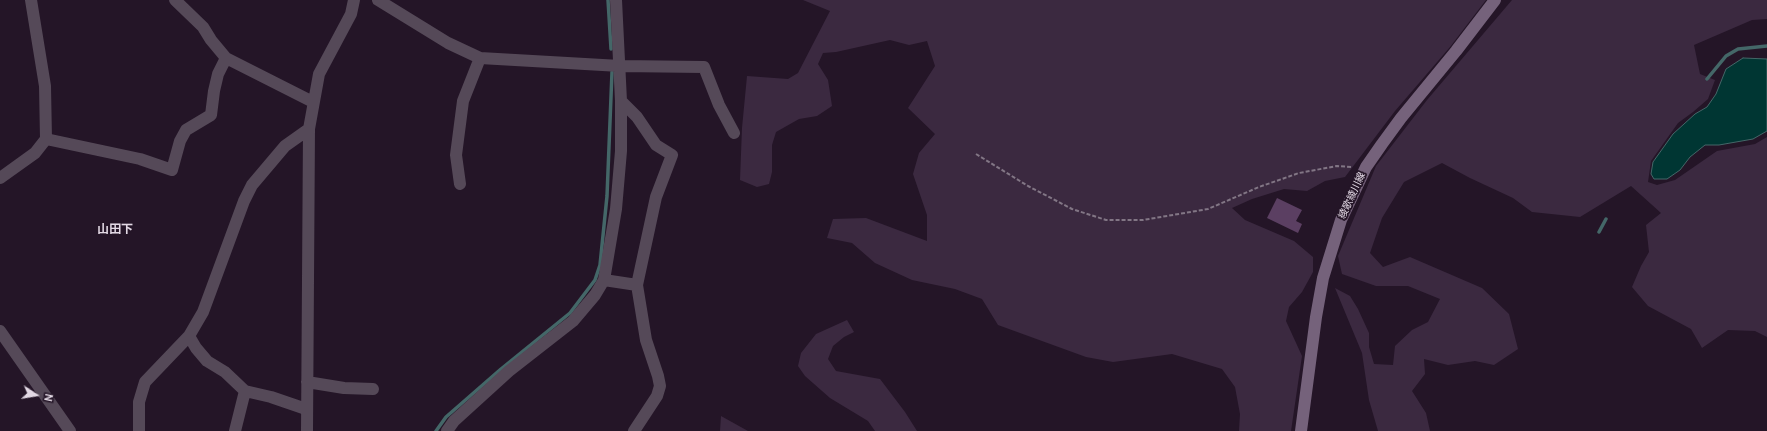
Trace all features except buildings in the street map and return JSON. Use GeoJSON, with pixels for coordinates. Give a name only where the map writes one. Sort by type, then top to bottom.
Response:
{"type":"FeatureCollection","features":[{"type":"Feature","properties":{"kind":"main road","name":"綾歌綾川線"},"geometry":{"type":"LineString","coordinates":[[1301,431],[1316,317],[1323,278],[1341,220],[1366,167],[1401,118],[1456,51],[1495,0]]}},
{"type":"Feature","properties":{"kind":"street"},"geometry":{"type":"LineString","coordinates":[[0,178],[35,153],[46,139],[45,86],[31,0]]}},
{"type":"Feature","properties":{"kind":"street"},"geometry":{"type":"LineString","coordinates":[[175,0],[204,27],[211,40],[226,58],[313,102]]}},
{"type":"Feature","properties":{"kind":"street"},"geometry":{"type":"LineString","coordinates":[[307,431],[309,129],[319,74],[351,14],[354,0]]}},
{"type":"Feature","properties":{"kind":"street"},"geometry":{"type":"LineString","coordinates":[[378,0],[448,43],[480,58],[620,66],[704,67],[719,105],[734,133]]}},
{"type":"Feature","properties":{"kind":"street"},"geometry":{"type":"LineString","coordinates":[[447,431],[454,421],[509,371],[573,321],[595,295],[604,280],[616,209],[620,151],[621,101],[616,0]]}},
{"type":"Feature","properties":{"kind":"street"},"geometry":{"type":"LineString","coordinates":[[46,139],[140,159],[172,170],[180,141],[186,130],[211,115],[218,74],[226,58]]}},
{"type":"Feature","properties":{"kind":"street"},"geometry":{"type":"LineString","coordinates":[[460,184],[456,155],[463,101],[480,58]]}},
{"type":"Feature","properties":{"kind":"street"},"geometry":{"type":"LineString","coordinates":[[621,101],[637,117],[656,145],[672,155],[656,197],[637,285],[646,340],[660,386],[657,396],[634,431]]}},
{"type":"Feature","properties":{"kind":"street"},"geometry":{"type":"LineString","coordinates":[[139,431],[139,402],[145,382],[189,336],[204,312],[252,184],[285,146],[309,129]]}},
{"type":"Feature","properties":{"kind":"street"},"geometry":{"type":"LineString","coordinates":[[604,280],[637,285]]}},
{"type":"Feature","properties":{"kind":"street"},"geometry":{"type":"LineString","coordinates":[[0,331],[70,431]]}},
{"type":"Feature","properties":{"kind":"street"},"geometry":{"type":"LineString","coordinates":[[189,336],[196,348],[207,361],[225,372],[245,391],[271,397],[306,409]]}},
{"type":"Feature","properties":{"kind":"street"},"geometry":{"type":"LineString","coordinates":[[307,382],[344,388],[373,389]]}},
{"type":"Feature","properties":{"kind":"street"},"geometry":{"type":"LineString","coordinates":[[235,431],[245,391]]}},
{"type":"Feature","properties":{"kind":"path"},"geometry":{"type":"LineString","coordinates":[[976,154],[1028,186],[1072,209],[1106,220],[1142,220],[1208,209],[1259,187],[1299,173],[1337,166],[1366,167]]}},
{"type":"Feature","properties":{"kind":"shaded area"},"geometry":{"type":"Polygon","coordinates":[[[803,0],[1486,0],[1450,47],[1395,111],[1345,177],[1325,181],[1307,191],[1284,189],[1252,199],[1232,208],[1245,220],[1294,241],[1313,257],[1313,272],[1302,292],[1289,307],[1286,321],[1302,356],[1291,431],[1239,431],[1240,414],[1235,387],[1222,369],[1172,354],[1113,362],[1086,357],[998,325],[982,299],[955,289],[912,280],[875,263],[852,243],[827,238],[833,219],[866,218],[927,241],[927,215],[913,174],[919,153],[935,134],[908,108],[935,66],[927,41],[909,45],[890,40],[836,52],[823,53],[818,64],[828,80],[832,106],[817,116],[799,119],[776,132],[772,145],[772,172],[769,184],[757,187],[740,180],[742,128],[747,76],[788,79],[798,73],[830,11],[803,0]]]}},
{"type":"Feature","properties":{"kind":"shaded area"},"geometry":{"type":"Polygon","coordinates":[[[1512,0],[1767,0],[1767,19],[1752,20],[1694,45],[1700,74],[1715,80],[1708,99],[1678,123],[1651,161],[1648,182],[1657,185],[1675,180],[1717,151],[1755,144],[1767,137],[1767,337],[1755,331],[1728,330],[1702,348],[1691,329],[1648,306],[1632,287],[1649,252],[1646,225],[1661,213],[1631,186],[1580,217],[1532,212],[1513,198],[1442,163],[1404,182],[1382,218],[1370,253],[1383,267],[1410,257],[1482,288],[1509,314],[1518,349],[1494,365],[1475,361],[1448,365],[1424,359],[1425,374],[1412,391],[1426,413],[1430,431],[1378,431],[1369,400],[1362,353],[1335,288],[1350,296],[1358,309],[1369,333],[1369,347],[1374,364],[1393,365],[1395,346],[1412,330],[1428,322],[1440,299],[1408,286],[1376,286],[1342,274],[1338,256],[1376,166],[1427,100],[1512,0]]]}},
{"type":"Feature","properties":{"kind":"shaded area"},"geometry":{"type":"Polygon","coordinates":[[[1743,58],[1767,59],[1767,131],[1753,139],[1719,145],[1705,145],[1690,157],[1680,170],[1667,179],[1654,179],[1651,174],[1653,162],[1673,134],[1695,114],[1707,107],[1716,94],[1726,69],[1743,58]]]}},
{"type":"Feature","properties":{"kind":"shaded area"},"geometry":{"type":"Polygon","coordinates":[[[847,320],[854,332],[844,337],[833,346],[828,359],[836,371],[880,379],[905,412],[917,431],[875,431],[868,421],[830,398],[805,376],[798,366],[801,353],[816,334],[847,320]]]}},
{"type":"Feature","properties":{"kind":"shaded area"},"geometry":{"type":"Polygon","coordinates":[[[721,416],[748,431],[720,431],[721,416]]]}},
{"type":"Feature","properties":{"kind":"waterway"},"geometry":{"type":"LineString","coordinates":[[608,0],[611,49]]}},
{"type":"Feature","properties":{"kind":"waterway"},"geometry":{"type":"LineString","coordinates":[[1707,79],[1726,56],[1738,49],[1767,46]]}},
{"type":"Feature","properties":{"kind":"waterway"},"geometry":{"type":"LineString","coordinates":[[436,431],[446,417],[501,369],[570,313],[595,280],[600,265],[607,196],[612,72]]}},
{"type":"Feature","properties":{"kind":"waterway"},"geometry":{"type":"LineString","coordinates":[[1599,232],[1606,219]]}},
{"type":"Feature","properties":{"kind":"district","name":"山田下"},"geometry":{"type":"Point","coordinates":[115,231]}}]}
